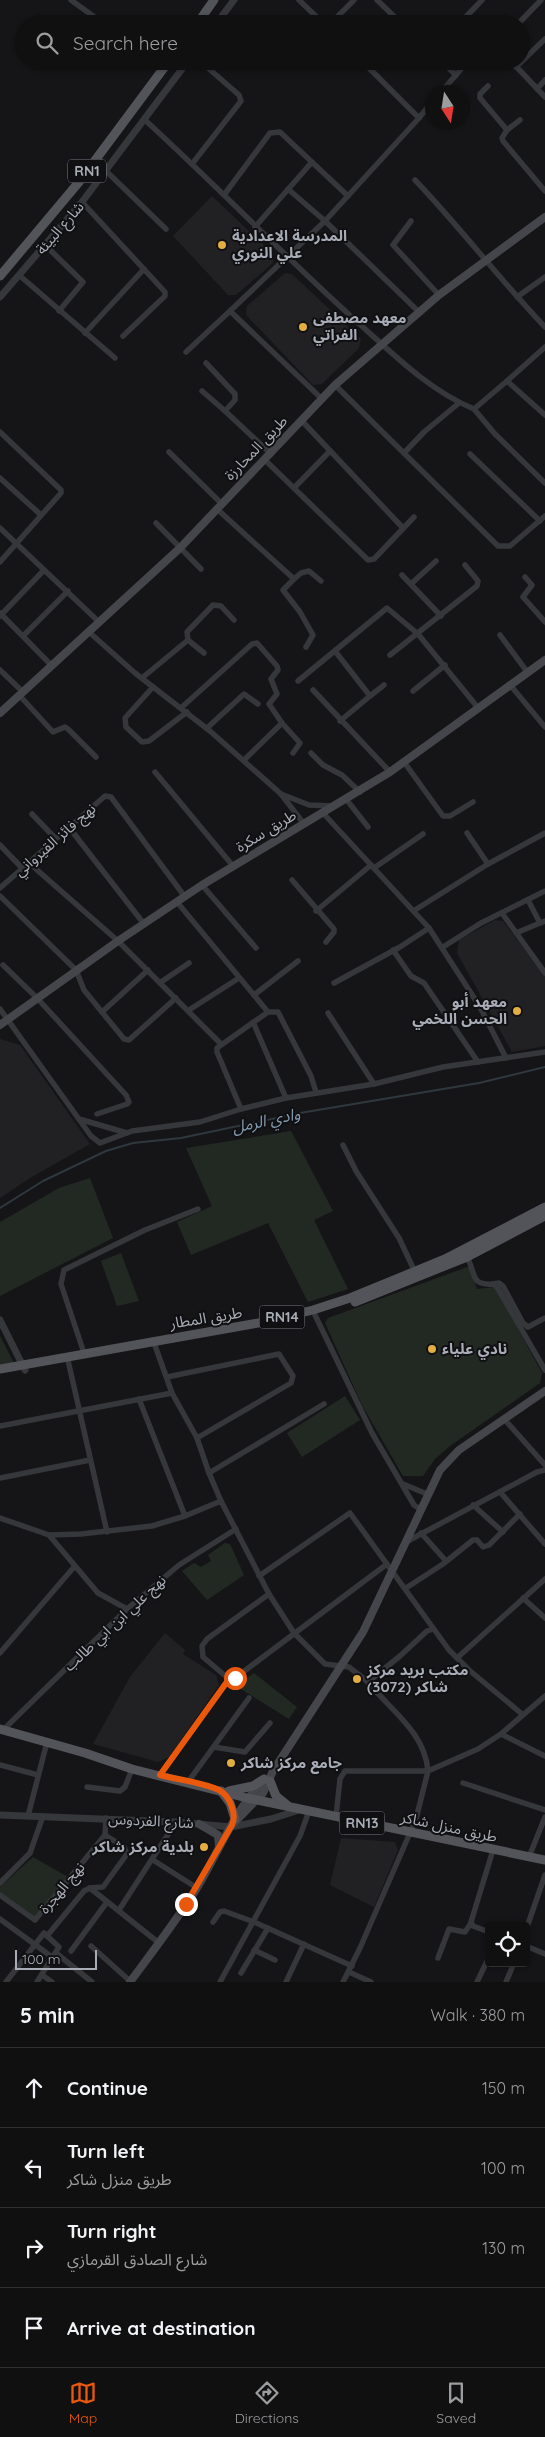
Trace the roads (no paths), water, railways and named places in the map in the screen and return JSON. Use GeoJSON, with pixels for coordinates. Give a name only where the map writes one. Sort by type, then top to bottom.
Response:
{"type":"FeatureCollection","features":[{"type":"Feature","properties":{"kind":"main road"},"geometry":{"type":"LineString","coordinates":[[203,15],[214,0]]}},
{"type":"Feature","properties":{"kind":"main road","name":"RN1"},"geometry":{"type":"LineString","coordinates":[[0,276],[79,182],[162,70]]}},
{"type":"Feature","properties":{"kind":"main road","name":"طريق المحارزة"},"geometry":{"type":"LineString","coordinates":[[0,713],[180,548],[336,385],[439,295],[545,217]]}},
{"type":"Feature","properties":{"kind":"main road","name":"طريق سكرة"},"geometry":{"type":"LineString","coordinates":[[0,1024],[202,885],[360,792],[390,772],[545,660]]}},
{"type":"Feature","properties":{"kind":"main road","name":"طريق المطار"},"geometry":{"type":"LineString","coordinates":[[67,1359],[84,1353],[260,1328],[315,1315],[413,1280],[532,1223],[544,1214]]}},
{"type":"Feature","properties":{"kind":"main road","name":"طريق المطار"},"geometry":{"type":"LineString","coordinates":[[0,1370],[264,1322],[312,1310],[463,1256],[544,1214]]}},
{"type":"Feature","properties":{"kind":"main road"},"geometry":{"type":"LineString","coordinates":[[532,1223],[545,1226]]}},
{"type":"Feature","properties":{"kind":"main road","name":"طريق المطار"},"geometry":{"type":"LineString","coordinates":[[0,1375],[24,1367]]}},
{"type":"Feature","properties":{"kind":"main road"},"geometry":{"type":"LineString","coordinates":[[232,1824],[257,1800],[267,1780],[339,1666],[363,1632],[389,1567],[404,1543],[433,1480],[459,1450],[545,1391]]}},
{"type":"Feature","properties":{"kind":"main road","name":"طريق منزل شاكر"},"geometry":{"type":"LineString","coordinates":[[2,1730],[132,1769],[247,1798],[545,1860]]}},
{"type":"Feature","properties":{"kind":"main road"},"geometry":{"type":"LineString","coordinates":[[232,1824],[230,1803],[222,1791],[244,1789],[267,1780]]}},
{"type":"Feature","properties":{"kind":"main road"},"geometry":{"type":"LineString","coordinates":[[130,1982],[196,1888],[247,1798],[267,1780]]}},
{"type":"Feature","properties":{"kind":"main road"},"geometry":{"type":"LineString","coordinates":[[267,1780],[276,1796],[289,1807]]}},
{"type":"Feature","properties":{"kind":"main road"},"geometry":{"type":"LineString","coordinates":[[199,1824],[218,1835],[219,1848]]}},
{"type":"Feature","properties":{"kind":"street"},"geometry":{"type":"LineString","coordinates":[[71,0],[92,15]]}},
{"type":"Feature","properties":{"kind":"street"},"geometry":{"type":"LineString","coordinates":[[225,15],[234,0]]}},
{"type":"Feature","properties":{"kind":"street"},"geometry":{"type":"LineString","coordinates":[[298,0],[314,15]]}},
{"type":"Feature","properties":{"kind":"street"},"geometry":{"type":"LineString","coordinates":[[339,15],[354,0]]}},
{"type":"Feature","properties":{"kind":"street"},"geometry":{"type":"LineString","coordinates":[[378,0],[393,15]]}},
{"type":"Feature","properties":{"kind":"street"},"geometry":{"type":"LineString","coordinates":[[467,15],[482,0]]}},
{"type":"Feature","properties":{"kind":"street"},"geometry":{"type":"LineString","coordinates":[[527,15],[541,0]]}},
{"type":"Feature","properties":{"kind":"street"},"geometry":{"type":"LineString","coordinates":[[530,53],[545,39]]}},
{"type":"Feature","properties":{"kind":"street","name":"شارع البيئة"},"geometry":{"type":"LineString","coordinates":[[0,297],[82,202],[181,70]]}},
{"type":"Feature","properties":{"kind":"street"},"geometry":{"type":"LineString","coordinates":[[192,164],[241,101],[239,95],[210,70]]}},
{"type":"Feature","properties":{"kind":"street"},"geometry":{"type":"LineString","coordinates":[[371,70],[419,118]]}},
{"type":"Feature","properties":{"kind":"street"},"geometry":{"type":"LineString","coordinates":[[451,70],[456,75]]}},
{"type":"Feature","properties":{"kind":"street"},"geometry":{"type":"LineString","coordinates":[[447,85],[460,70]]}},
{"type":"Feature","properties":{"kind":"street"},"geometry":{"type":"LineString","coordinates":[[519,70],[545,97]]}},
{"type":"Feature","properties":{"kind":"street"},"geometry":{"type":"LineString","coordinates":[[537,89],[545,80]]}},
{"type":"Feature","properties":{"kind":"street"},"geometry":{"type":"LineString","coordinates":[[488,86],[480,94],[480,98],[507,130]]}},
{"type":"Feature","properties":{"kind":"street"},"geometry":{"type":"LineString","coordinates":[[186,352],[285,256],[325,221],[425,111]]}},
{"type":"Feature","properties":{"kind":"street"},"geometry":{"type":"LineString","coordinates":[[145,120],[285,256],[382,344],[428,383],[459,403],[474,409],[495,434],[545,483]]}},
{"type":"Feature","properties":{"kind":"street"},"geometry":{"type":"LineString","coordinates":[[520,120],[507,130],[503,136],[503,141],[545,190]]}},
{"type":"Feature","properties":{"kind":"street"},"geometry":{"type":"LineString","coordinates":[[224,195],[270,133],[276,131],[280,132],[348,196]]}},
{"type":"Feature","properties":{"kind":"street"},"geometry":{"type":"LineString","coordinates":[[255,227],[312,162]]}},
{"type":"Feature","properties":{"kind":"street"},"geometry":{"type":"LineString","coordinates":[[106,171],[166,229]]}},
{"type":"Feature","properties":{"kind":"street"},"geometry":{"type":"LineString","coordinates":[[414,180],[456,223],[486,262],[545,327]]}},
{"type":"Feature","properties":{"kind":"street"},"geometry":{"type":"LineString","coordinates":[[288,190],[325,221],[420,313]]}},
{"type":"Feature","properties":{"kind":"street"},"geometry":{"type":"LineString","coordinates":[[82,202],[163,289],[165,296],[123,336]]}},
{"type":"Feature","properties":{"kind":"street"},"geometry":{"type":"LineString","coordinates":[[410,221],[393,245],[439,295]]}},
{"type":"Feature","properties":{"kind":"street"},"geometry":{"type":"LineString","coordinates":[[45,245],[83,282],[59,311]]}},
{"type":"Feature","properties":{"kind":"street"},"geometry":{"type":"LineString","coordinates":[[85,333],[144,269]]}},
{"type":"Feature","properties":{"kind":"street"},"geometry":{"type":"LineString","coordinates":[[19,275],[115,358]]}},
{"type":"Feature","properties":{"kind":"street"},"geometry":{"type":"LineString","coordinates":[[517,297],[545,277]]}},
{"type":"Feature","properties":{"kind":"street"},"geometry":{"type":"LineString","coordinates":[[230,311],[322,399]]}},
{"type":"Feature","properties":{"kind":"street"},"geometry":{"type":"LineString","coordinates":[[474,409],[545,347]]}},
{"type":"Feature","properties":{"kind":"street"},"geometry":{"type":"LineString","coordinates":[[206,364],[235,394],[235,400],[225,411]]}},
{"type":"Feature","properties":{"kind":"street"},"geometry":{"type":"LineString","coordinates":[[507,381],[545,415]]}},
{"type":"Feature","properties":{"kind":"street"},"geometry":{"type":"LineString","coordinates":[[336,385],[498,546],[510,546],[545,516]]}},
{"type":"Feature","properties":{"kind":"street"},"geometry":{"type":"LineString","coordinates":[[202,391],[225,411],[294,488],[368,560],[374,560],[414,517]]}},
{"type":"Feature","properties":{"kind":"street"},"geometry":{"type":"LineString","coordinates":[[404,453],[424,432],[459,403]]}},
{"type":"Feature","properties":{"kind":"street"},"geometry":{"type":"LineString","coordinates":[[302,420],[403,528]]}},
{"type":"Feature","properties":{"kind":"street"},"geometry":{"type":"LineString","coordinates":[[0,432],[59,486],[61,493],[18,544],[0,562]]}},
{"type":"Feature","properties":{"kind":"street"},"geometry":{"type":"LineString","coordinates":[[294,488],[330,451]]}},
{"type":"Feature","properties":{"kind":"street"},"geometry":{"type":"LineString","coordinates":[[169,452],[219,506],[294,579]]}},
{"type":"Feature","properties":{"kind":"street"},"geometry":{"type":"LineString","coordinates":[[470,454],[540,521]]}},
{"type":"Feature","properties":{"kind":"street"},"geometry":{"type":"LineString","coordinates":[[0,478],[41,515]]}},
{"type":"Feature","properties":{"kind":"street"},"geometry":{"type":"LineString","coordinates":[[156,523],[201,568]]}},
{"type":"Feature","properties":{"kind":"street"},"geometry":{"type":"LineString","coordinates":[[0,528],[99,622]]}},
{"type":"Feature","properties":{"kind":"street"},"geometry":{"type":"LineString","coordinates":[[411,584],[436,561]]}},
{"type":"Feature","properties":{"kind":"street"},"geometry":{"type":"LineString","coordinates":[[390,656],[479,583],[466,565]]}},
{"type":"Feature","properties":{"kind":"street"},"geometry":{"type":"LineString","coordinates":[[44,570],[0,615],[51,665]]}},
{"type":"Feature","properties":{"kind":"street"},"geometry":{"type":"LineString","coordinates":[[306,647],[313,635],[297,608],[283,590],[301,573],[309,571],[321,581]]}},
{"type":"Feature","properties":{"kind":"street"},"geometry":{"type":"LineString","coordinates":[[402,575],[441,616]]}},
{"type":"Feature","properties":{"kind":"street"},"geometry":{"type":"LineString","coordinates":[[525,577],[532,586],[523,597],[545,622]]}},
{"type":"Feature","properties":{"kind":"street"},"geometry":{"type":"LineString","coordinates":[[23,636],[68,591]]}},
{"type":"Feature","properties":{"kind":"street"},"geometry":{"type":"LineString","coordinates":[[204,653],[188,640],[187,632],[213,605],[220,606],[234,620]]}},
{"type":"Feature","properties":{"kind":"street"},"geometry":{"type":"LineString","coordinates":[[298,681],[336,652],[384,609],[390,609],[418,634],[479,709]]}},
{"type":"Feature","properties":{"kind":"street"},"geometry":{"type":"LineString","coordinates":[[89,632],[142,678],[184,709],[244,760],[281,794],[304,824]]}},
{"type":"Feature","properties":{"kind":"street"},"geometry":{"type":"LineString","coordinates":[[500,635],[528,673]]}},
{"type":"Feature","properties":{"kind":"street"},"geometry":{"type":"LineString","coordinates":[[142,678],[188,640]]}},
{"type":"Feature","properties":{"kind":"street"},"geometry":{"type":"LineString","coordinates":[[153,687],[125,718],[126,727],[142,742],[149,741],[252,644],[258,643],[277,666],[278,670],[271,679],[277,694],[269,704],[282,723],[300,743],[293,752]]}},
{"type":"Feature","properties":{"kind":"street"},"geometry":{"type":"LineString","coordinates":[[336,652],[370,696]]}},
{"type":"Feature","properties":{"kind":"street"},"geometry":{"type":"LineString","coordinates":[[413,691],[445,665]]}},
{"type":"Feature","properties":{"kind":"street"},"geometry":{"type":"LineString","coordinates":[[0,670],[53,732],[65,727],[96,757]]}},
{"type":"Feature","properties":{"kind":"street"},"geometry":{"type":"LineString","coordinates":[[340,721],[384,685]]}},
{"type":"Feature","properties":{"kind":"street"},"geometry":{"type":"LineString","coordinates":[[510,686],[545,727]]}},
{"type":"Feature","properties":{"kind":"street"},"geometry":{"type":"LineString","coordinates":[[313,690],[340,721],[390,772]]}},
{"type":"Feature","properties":{"kind":"street"},"geometry":{"type":"LineString","coordinates":[[207,728],[244,694],[258,704]]}},
{"type":"Feature","properties":{"kind":"street"},"geometry":{"type":"LineString","coordinates":[[244,760],[282,723]]}},
{"type":"Feature","properties":{"kind":"street"},"geometry":{"type":"LineString","coordinates":[[311,753],[323,766],[342,775],[360,792]]}},
{"type":"Feature","properties":{"kind":"street"},"geometry":{"type":"LineString","coordinates":[[404,762],[443,816],[450,816],[473,802]]}},
{"type":"Feature","properties":{"kind":"street"},"geometry":{"type":"LineString","coordinates":[[155,772],[233,866]]}},
{"type":"Feature","properties":{"kind":"street"},"geometry":{"type":"LineString","coordinates":[[281,794],[309,805],[335,806]]}},
{"type":"Feature","properties":{"kind":"street","name":"نهج فائز القيرواني"},"geometry":{"type":"LineString","coordinates":[[0,888],[68,826],[105,796],[111,797],[185,897]]}},
{"type":"Feature","properties":{"kind":"street"},"geometry":{"type":"LineString","coordinates":[[346,800],[368,827]]}},
{"type":"Feature","properties":{"kind":"street"},"geometry":{"type":"LineString","coordinates":[[323,813],[429,928],[443,947],[494,1032],[506,1058]]}},
{"type":"Feature","properties":{"kind":"street"},"geometry":{"type":"LineString","coordinates":[[32,814],[55,838]]}},
{"type":"Feature","properties":{"kind":"street"},"geometry":{"type":"LineString","coordinates":[[68,826],[144,924]]}},
{"type":"Feature","properties":{"kind":"street"},"geometry":{"type":"LineString","coordinates":[[467,833],[488,864]]}},
{"type":"Feature","properties":{"kind":"street"},"geometry":{"type":"LineString","coordinates":[[414,910],[488,864],[545,833]]}},
{"type":"Feature","properties":{"kind":"street"},"geometry":{"type":"LineString","coordinates":[[316,910],[373,867],[423,834]]}},
{"type":"Feature","properties":{"kind":"street"},"geometry":{"type":"LineString","coordinates":[[0,844],[22,868]]}},
{"type":"Feature","properties":{"kind":"street"},"geometry":{"type":"LineString","coordinates":[[28,862],[118,941],[221,1044]]}},
{"type":"Feature","properties":{"kind":"street"},"geometry":{"type":"LineString","coordinates":[[292,880],[334,929],[334,932],[326,942]]}},
{"type":"Feature","properties":{"kind":"street"},"geometry":{"type":"LineString","coordinates":[[202,885],[256,948]]}},
{"type":"Feature","properties":{"kind":"street"},"geometry":{"type":"LineString","coordinates":[[443,947],[545,891]]}},
{"type":"Feature","properties":{"kind":"street"},"geometry":{"type":"LineString","coordinates":[[0,896],[76,970],[80,982],[102,1012],[127,1040],[176,998]]}},
{"type":"Feature","properties":{"kind":"street"},"geometry":{"type":"LineString","coordinates":[[516,933],[542,922],[528,900]]}},
{"type":"Feature","properties":{"kind":"street"},"geometry":{"type":"LineString","coordinates":[[178,902],[268,1012]]}},
{"type":"Feature","properties":{"kind":"street"},"geometry":{"type":"LineString","coordinates":[[502,913],[544,970]]}},
{"type":"Feature","properties":{"kind":"street"},"geometry":{"type":"LineString","coordinates":[[334,983],[429,928]]}},
{"type":"Feature","properties":{"kind":"street"},"geometry":{"type":"LineString","coordinates":[[393,950],[411,976],[424,983],[478,1062]]}},
{"type":"Feature","properties":{"kind":"street"},"geometry":{"type":"LineString","coordinates":[[254,995],[298,961]]}},
{"type":"Feature","properties":{"kind":"street"},"geometry":{"type":"LineString","coordinates":[[161,982],[189,963]]}},
{"type":"Feature","properties":{"kind":"street"},"geometry":{"type":"LineString","coordinates":[[3,965],[37,998],[128,1098],[127,1104],[97,1114]]}},
{"type":"Feature","properties":{"kind":"street"},"geometry":{"type":"LineString","coordinates":[[102,1012],[148,970]]}},
{"type":"Feature","properties":{"kind":"street"},"geometry":{"type":"LineString","coordinates":[[189,1010],[239,978]]}},
{"type":"Feature","properties":{"kind":"street"},"geometry":{"type":"LineString","coordinates":[[0,1009],[96,1142],[100,1143],[127,1133],[200,1122],[241,1109],[286,1098],[374,1084],[443,1067],[545,1052]]}},
{"type":"Feature","properties":{"kind":"street"},"geometry":{"type":"LineString","coordinates":[[241,1109],[217,1052],[221,1044],[268,1012],[278,1012],[316,1092]]}},
{"type":"Feature","properties":{"kind":"street"},"geometry":{"type":"LineString","coordinates":[[328,1013],[374,1084]]}},
{"type":"Feature","properties":{"kind":"street"},"geometry":{"type":"LineString","coordinates":[[253,1022],[286,1098]]}},
{"type":"Feature","properties":{"kind":"street"},"geometry":{"type":"LineString","coordinates":[[79,1119],[127,1133]]}},
{"type":"Feature","properties":{"kind":"street"},"geometry":{"type":"LineString","coordinates":[[343,1145],[356,1170],[396,1232],[415,1272]]}},
{"type":"Feature","properties":{"kind":"street"},"geometry":{"type":"LineString","coordinates":[[84,1353],[61,1284],[64,1270],[145,1230],[198,1208]]}},
{"type":"Feature","properties":{"kind":"street"},"geometry":{"type":"LineString","coordinates":[[463,1256],[476,1280],[483,1285],[499,1283],[503,1286],[523,1323],[528,1327],[545,1318]]}},
{"type":"Feature","properties":{"kind":"street"},"geometry":{"type":"LineString","coordinates":[[493,1284],[545,1370]]}},
{"type":"Feature","properties":{"kind":"street"},"geometry":{"type":"LineString","coordinates":[[315,1315],[372,1434],[404,1484],[414,1505],[420,1509]]}},
{"type":"Feature","properties":{"kind":"street"},"geometry":{"type":"LineString","coordinates":[[0,1320],[24,1367]]}},
{"type":"Feature","properties":{"kind":"street"},"geometry":{"type":"LineString","coordinates":[[154,1343],[172,1393],[197,1438],[209,1474],[222,1502],[259,1576],[294,1633],[325,1664],[354,1669],[368,1682],[409,1725],[423,1753],[428,1771],[416,1819],[343,1982]]}},
{"type":"Feature","properties":{"kind":"street"},"geometry":{"type":"LineString","coordinates":[[167,1377],[279,1354],[293,1376],[291,1383],[197,1438]]}},
{"type":"Feature","properties":{"kind":"street"},"geometry":{"type":"LineString","coordinates":[[67,1359],[108,1532]]}},
{"type":"Feature","properties":{"kind":"street"},"geometry":{"type":"LineString","coordinates":[[0,1426],[172,1393]]}},
{"type":"Feature","properties":{"kind":"street"},"geometry":{"type":"LineString","coordinates":[[139,1400],[185,1516]]}},
{"type":"Feature","properties":{"kind":"street"},"geometry":{"type":"LineString","coordinates":[[209,1474],[324,1404]]}},
{"type":"Feature","properties":{"kind":"street"},"geometry":{"type":"LineString","coordinates":[[504,1419],[545,1465]]}},
{"type":"Feature","properties":{"kind":"street"},"geometry":{"type":"LineString","coordinates":[[0,1478],[90,1460]]}},
{"type":"Feature","properties":{"kind":"street"},"geometry":{"type":"LineString","coordinates":[[404,1543],[473,1505],[537,1472],[545,1470]]}},
{"type":"Feature","properties":{"kind":"street"},"geometry":{"type":"LineString","coordinates":[[404,1484],[427,1494]]}},
{"type":"Feature","properties":{"kind":"street"},"geometry":{"type":"LineString","coordinates":[[500,1492],[545,1544]]}},
{"type":"Feature","properties":{"kind":"street"},"geometry":{"type":"LineString","coordinates":[[0,1518],[48,1535],[108,1532],[152,1526],[222,1502]]}},
{"type":"Feature","properties":{"kind":"street"},"geometry":{"type":"LineString","coordinates":[[473,1505],[503,1532]]}},
{"type":"Feature","properties":{"kind":"street"},"geometry":{"type":"LineString","coordinates":[[259,1576],[348,1513],[353,1514],[433,1629],[457,1658],[522,1714]]}},
{"type":"Feature","properties":{"kind":"street"},"geometry":{"type":"LineString","coordinates":[[406,1588],[473,1540],[486,1547],[520,1514]]}},
{"type":"Feature","properties":{"kind":"street","name":"نهج علي ابن ابي طالب"},"geometry":{"type":"LineString","coordinates":[[2,1730],[127,1609],[179,1565],[236,1528]]}},
{"type":"Feature","properties":{"kind":"street"},"geometry":{"type":"LineString","coordinates":[[421,1533],[446,1561]]}},
{"type":"Feature","properties":{"kind":"street"},"geometry":{"type":"LineString","coordinates":[[48,1535],[74,1567],[102,1596],[127,1609]]}},
{"type":"Feature","properties":{"kind":"street"},"geometry":{"type":"LineString","coordinates":[[0,1653],[74,1567]]}},
{"type":"Feature","properties":{"kind":"street"},"geometry":{"type":"LineString","coordinates":[[160,1775],[229,1679],[250,1667],[294,1633],[389,1567]]}},
{"type":"Feature","properties":{"kind":"street"},"geometry":{"type":"LineString","coordinates":[[457,1658],[545,1579]]}},
{"type":"Feature","properties":{"kind":"street"},"geometry":{"type":"LineString","coordinates":[[229,1679],[202,1657],[202,1646],[207,1639],[269,1594]]}},
{"type":"Feature","properties":{"kind":"street"},"geometry":{"type":"LineString","coordinates":[[523,1598],[545,1618]]}},
{"type":"Feature","properties":{"kind":"street"},"geometry":{"type":"LineString","coordinates":[[368,1682],[427,1631],[433,1629]]}},
{"type":"Feature","properties":{"kind":"street"},"geometry":{"type":"LineString","coordinates":[[336,1817],[340,1778],[345,1771],[428,1771],[478,1749],[500,1734],[545,1696]]}},
{"type":"Feature","properties":{"kind":"street"},"geometry":{"type":"LineString","coordinates":[[188,1782],[249,1698]]}},
{"type":"Feature","properties":{"kind":"street"},"geometry":{"type":"LineString","coordinates":[[214,1747],[245,1752],[270,1722]]}},
{"type":"Feature","properties":{"kind":"street"},"geometry":{"type":"LineString","coordinates":[[500,1734],[545,1756]]}},
{"type":"Feature","properties":{"kind":"street"},"geometry":{"type":"LineString","coordinates":[[28,1816],[47,1742]]}},
{"type":"Feature","properties":{"kind":"street"},"geometry":{"type":"LineString","coordinates":[[0,1765],[38,1775]]}},
{"type":"Feature","properties":{"kind":"street"},"geometry":{"type":"LineString","coordinates":[[87,1787],[120,1791],[125,1787],[132,1769]]}},
{"type":"Feature","properties":{"kind":"street"},"geometry":{"type":"LineString","coordinates":[[462,1783],[545,1810]]}},
{"type":"Feature","properties":{"kind":"street"},"geometry":{"type":"LineString","coordinates":[[220,1982],[300,1836],[304,1810]]}},
{"type":"Feature","properties":{"kind":"street","name":"شارع الفردوس"},"geometry":{"type":"LineString","coordinates":[[0,1815],[232,1824],[271,1819],[304,1810]]}},
{"type":"Feature","properties":{"kind":"street"},"geometry":{"type":"LineString","coordinates":[[0,1883],[30,1853],[44,1816]]}},
{"type":"Feature","properties":{"kind":"street"},"geometry":{"type":"LineString","coordinates":[[529,1857],[545,1817]]}},
{"type":"Feature","properties":{"kind":"street"},"geometry":{"type":"LineString","coordinates":[[48,1936],[84,1892],[90,1888],[103,1887],[126,1854],[124,1847],[105,1835],[106,1818]]}},
{"type":"Feature","properties":{"kind":"street"},"geometry":{"type":"LineString","coordinates":[[119,1910],[176,1822]]}},
{"type":"Feature","properties":{"kind":"street","name":"نهج الهجرة"},"geometry":{"type":"LineString","coordinates":[[0,1895],[35,1920],[105,1835]]}},
{"type":"Feature","properties":{"kind":"street"},"geometry":{"type":"LineString","coordinates":[[438,1958],[449,1929],[465,1932],[471,1923],[483,1877],[493,1850]]}},
{"type":"Feature","properties":{"kind":"street"},"geometry":{"type":"LineString","coordinates":[[153,1860],[196,1888]]}},
{"type":"Feature","properties":{"kind":"street"},"geometry":{"type":"LineString","coordinates":[[529,1922],[545,1875]]}},
{"type":"Feature","properties":{"kind":"street"},"geometry":{"type":"LineString","coordinates":[[90,1888],[159,1943]]}},
{"type":"Feature","properties":{"kind":"street"},"geometry":{"type":"LineString","coordinates":[[71,1952],[108,1902]]}},
{"type":"Feature","properties":{"kind":"street"},"geometry":{"type":"LineString","coordinates":[[213,1922],[220,1912],[224,1911],[254,1922],[304,1944],[371,1982]]}},
{"type":"Feature","properties":{"kind":"street"},"geometry":{"type":"LineString","coordinates":[[0,1918],[92,1982]]}},
{"type":"Feature","properties":{"kind":"street"},"geometry":{"type":"LineString","coordinates":[[471,1923],[473,1926],[485,1930]]}},
{"type":"Feature","properties":{"kind":"street"},"geometry":{"type":"LineString","coordinates":[[241,1973],[268,1928]]}},
{"type":"Feature","properties":{"kind":"street"},"geometry":{"type":"LineString","coordinates":[[6,1982],[44,1933],[59,1947],[36,1982]]}},
{"type":"Feature","properties":{"kind":"street"},"geometry":{"type":"LineString","coordinates":[[286,1982],[304,1944]]}},
{"type":"Feature","properties":{"kind":"street"},"geometry":{"type":"LineString","coordinates":[[91,1946],[130,1982]]}},
{"type":"Feature","properties":{"kind":"street"},"geometry":{"type":"LineString","coordinates":[[530,1948],[545,1954]]}},
{"type":"Feature","properties":{"kind":"street"},"geometry":{"type":"LineString","coordinates":[[254,1950],[275,1960]]}},
{"type":"Feature","properties":{"kind":"street"},"geometry":{"type":"LineString","coordinates":[[477,1982],[485,1965]]}},
{"type":"Feature","properties":{"kind":"street"},"geometry":{"type":"LineString","coordinates":[[506,1982],[512,1967]]}},
{"type":"Feature","properties":{"kind":"street"},"geometry":{"type":"LineString","coordinates":[[42,1975],[52,1982]]}},
{"type":"Feature","properties":{"kind":"waterway","name":"وادي الرمل"},"geometry":{"type":"LineString","coordinates":[[0,1208],[43,1181],[106,1151],[133,1143],[181,1138],[300,1113],[479,1083],[545,1067]]}},
{"type":"Feature","properties":{"kind":"place","name":"المدرسة الاعدادية علي النوري"},"geometry":{"type":"Point","coordinates":[222,245]}},
{"type":"Feature","properties":{"kind":"place","name":"معهد مصطفى الفراتي"},"geometry":{"type":"Point","coordinates":[303,327]}},
{"type":"Feature","properties":{"kind":"place","name":"معهد أبو الحسن اللخمي"},"geometry":{"type":"Point","coordinates":[517,1011]}},
{"type":"Feature","properties":{"kind":"place","name":"نادي علياء"},"geometry":{"type":"Point","coordinates":[432,1349]}},
{"type":"Feature","properties":{"kind":"place","name":"مكتب بريد مركز شاكر (3072)"},"geometry":{"type":"Point","coordinates":[357,1679]}},
{"type":"Feature","properties":{"kind":"place","name":"جامع مركز شاكر"},"geometry":{"type":"Point","coordinates":[231,1763]}},
{"type":"Feature","properties":{"kind":"place","name":"بلدية مركز شاكر"},"geometry":{"type":"Point","coordinates":[204,1847]}}]}
